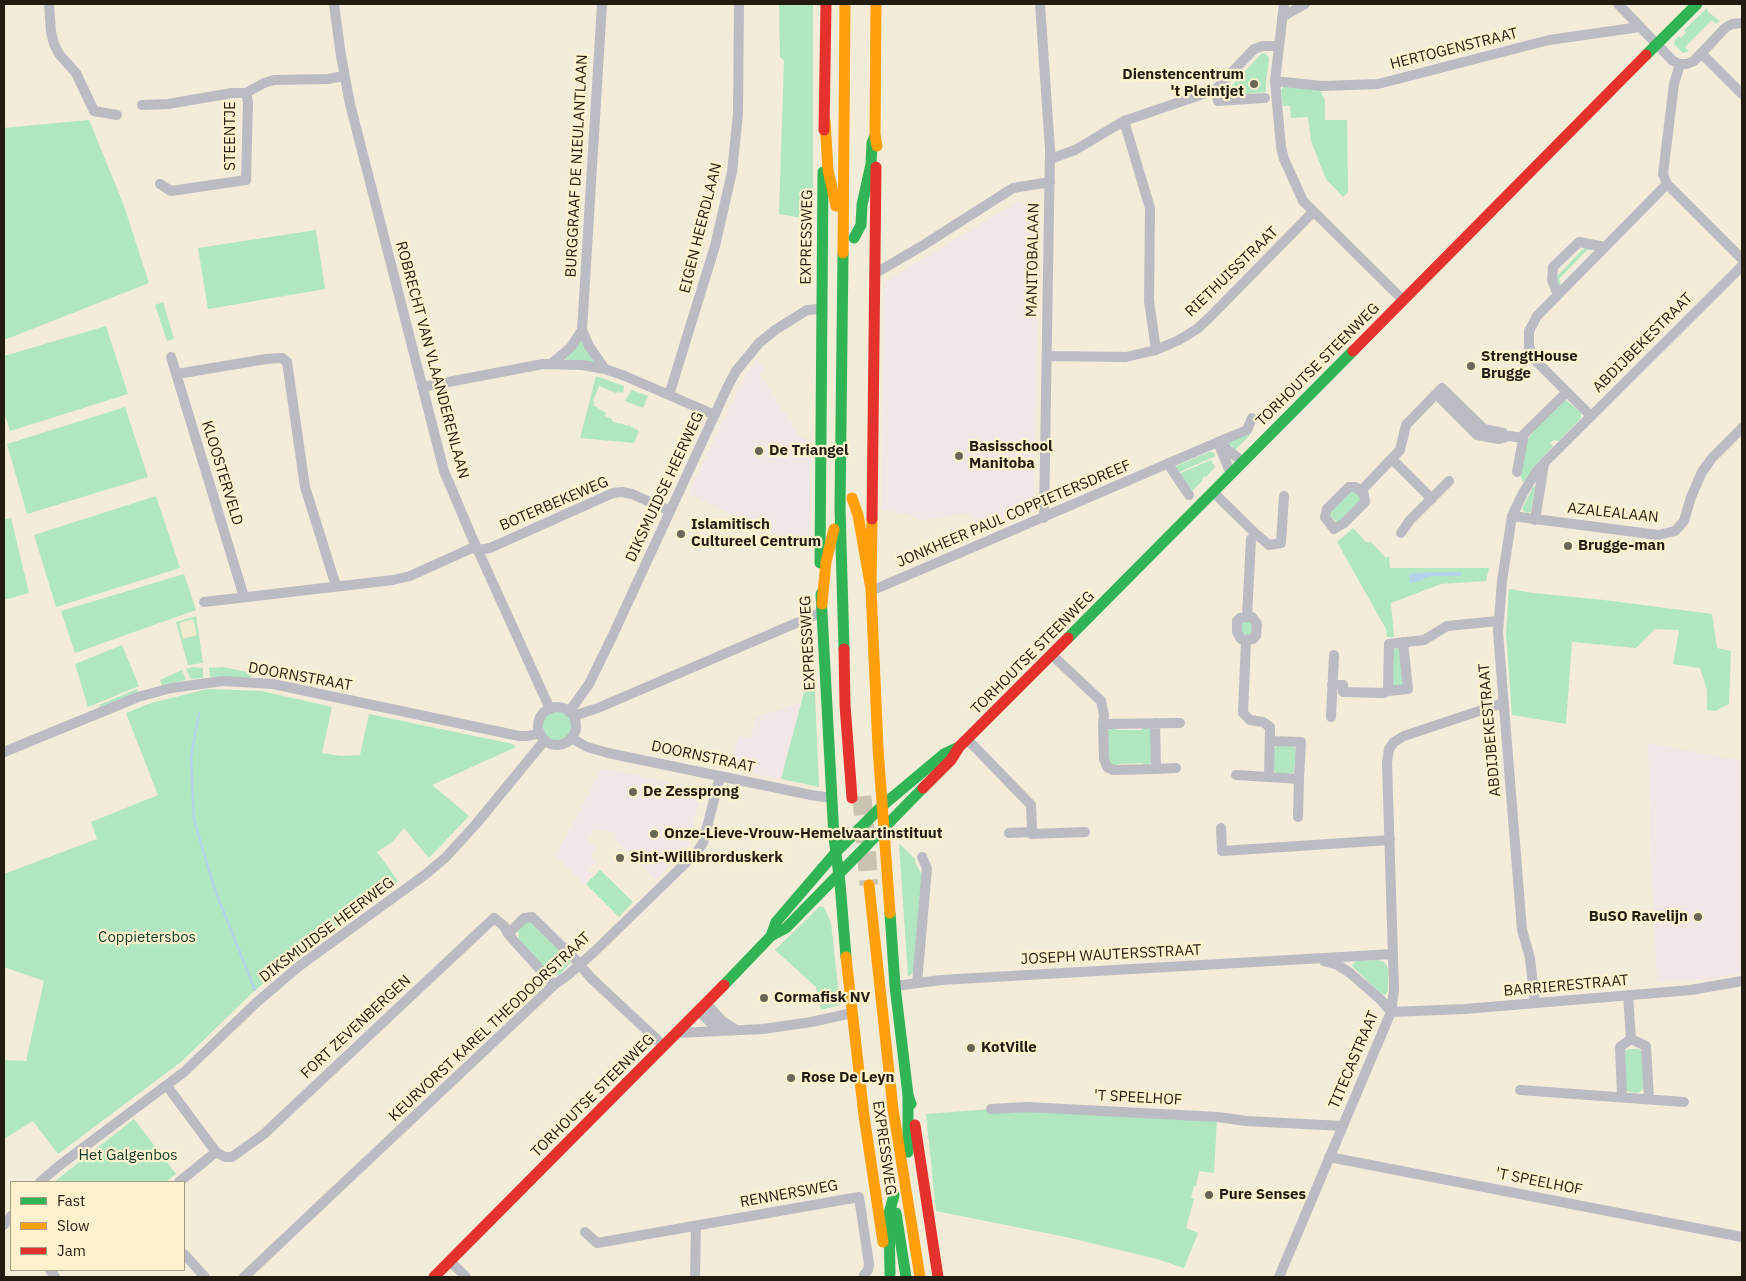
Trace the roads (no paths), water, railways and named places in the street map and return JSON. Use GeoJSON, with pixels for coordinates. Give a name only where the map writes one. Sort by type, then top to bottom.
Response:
{"type":"FeatureCollection","features":[{"type":"Feature","properties":{"kind":"main road","name":"EXPRESSWEG"},"geometry":{"type":"LineString","coordinates":[[826,4],[821,309],[820,581],[831,798],[847,970],[867,1135],[884,1251],[890,1276]]}},
{"type":"Feature","properties":{"kind":"main road"},"geometry":{"type":"LineString","coordinates":[[846,4],[840,508],[845,705],[856,797],[857,715]]}},
{"type":"Feature","properties":{"kind":"main road","name":"EXPRESSWEG"},"geometry":{"type":"LineString","coordinates":[[876,4],[875,136],[877,143],[871,589],[875,704],[895,986],[908,1095],[912,1107],[938,1277]]}},
{"type":"Feature","properties":{"kind":"main road","name":"TORHOUTSE STEENWEG"},"geometry":{"type":"LineString","coordinates":[[434,1277],[678,1033],[771,936],[786,928],[951,760],[963,743],[1697,4]]}},
{"type":"Feature","properties":{"kind":"main road"},"geometry":{"type":"LineString","coordinates":[[852,440],[856,115]]}},
{"type":"Feature","properties":{"kind":"main road"},"geometry":{"type":"LineString","coordinates":[[825,121],[828,170],[843,230]]}},
{"type":"Feature","properties":{"kind":"main road"},"geometry":{"type":"LineString","coordinates":[[854,238],[861,225],[862,205],[871,164],[872,142],[875,136]]}},
{"type":"Feature","properties":{"kind":"main road"},"geometry":{"type":"LineString","coordinates":[[856,697],[852,493],[858,515],[871,589]]}},
{"type":"Feature","properties":{"kind":"main road"},"geometry":{"type":"LineString","coordinates":[[822,608],[826,562],[840,508]]}},
{"type":"Feature","properties":{"kind":"main road","name":"TORHOUTSE STEENWEG"},"geometry":{"type":"LineString","coordinates":[[771,936],[776,922],[836,851],[882,806],[944,754],[963,743]]}},
{"type":"Feature","properties":{"kind":"main road","name":"EXPRESSWEG"},"geometry":{"type":"LineString","coordinates":[[863,936],[864,886],[877,970],[890,1091],[920,1277]]}},
{"type":"Feature","properties":{"kind":"main road","name":"EXPRESSWEG"},"geometry":{"type":"LineString","coordinates":[[880,1095],[882,1114]]}},
{"type":"Feature","properties":{"kind":"main road"},"geometry":{"type":"LineString","coordinates":[[905,1190],[910,1172],[908,1095]]}},
{"type":"Feature","properties":{"kind":"main road","name":"EXPRESSWEG"},"geometry":{"type":"LineString","coordinates":[[890,1276],[889,1214],[893,1190],[906,1277]]}},
{"type":"Feature","properties":{"kind":"street"},"geometry":{"type":"LineString","coordinates":[[49,4],[51,32],[59,54],[76,73],[94,111],[117,116]]}},
{"type":"Feature","properties":{"kind":"street","name":"ROBRECHT VAN VLAANDERENLAAN"},"geometry":{"type":"LineString","coordinates":[[334,4],[344,76],[359,143],[444,471],[550,709]]}},
{"type":"Feature","properties":{"kind":"street","name":"BURGGRAAF DE NIEULANTLAAN"},"geometry":{"type":"LineString","coordinates":[[582,330],[602,4]]}},
{"type":"Feature","properties":{"kind":"street","name":"EIGEN HEERDLAAN"},"geometry":{"type":"LineString","coordinates":[[669,395],[715,246],[732,172],[738,114],[739,4]]}},
{"type":"Feature","properties":{"kind":"street","name":"MANITOBALAAN"},"geometry":{"type":"LineString","coordinates":[[1040,4],[1050,159],[1044,518]]}},
{"type":"Feature","properties":{"kind":"street"},"geometry":{"type":"LineString","coordinates":[[1284,4],[1275,81],[1282,153],[1301,198],[1403,300]]}},
{"type":"Feature","properties":{"kind":"street"},"geometry":{"type":"LineString","coordinates":[[1282,17],[1305,4]]}},
{"type":"Feature","properties":{"kind":"street"},"geometry":{"type":"LineString","coordinates":[[1618,4],[1673,61],[1680,64],[1694,61],[1729,25],[1742,23]]}},
{"type":"Feature","properties":{"kind":"street","name":"HERTOGENSTRAAT"},"geometry":{"type":"LineString","coordinates":[[1275,81],[1322,86],[1378,84],[1549,40],[1640,27]]}},
{"type":"Feature","properties":{"kind":"street"},"geometry":{"type":"LineString","coordinates":[[1050,159],[1075,150],[1124,121],[1214,90],[1254,49],[1263,46],[1279,46]]}},
{"type":"Feature","properties":{"kind":"street"},"geometry":{"type":"LineString","coordinates":[[1701,54],[1742,94]]}},
{"type":"Feature","properties":{"kind":"street"},"geometry":{"type":"LineString","coordinates":[[1680,64],[1674,84],[1663,174],[1667,184],[1742,260]]}},
{"type":"Feature","properties":{"kind":"street","name":"STEENTJE"},"geometry":{"type":"LineString","coordinates":[[142,105],[168,104],[232,93],[246,93],[274,80],[328,79],[344,76]]}},
{"type":"Feature","properties":{"kind":"street"},"geometry":{"type":"LineString","coordinates":[[1214,90],[1218,101],[1265,98]]}},
{"type":"Feature","properties":{"kind":"street","name":"STEENTJE"},"geometry":{"type":"LineString","coordinates":[[160,184],[171,191],[246,180],[248,102],[246,93]]}},
{"type":"Feature","properties":{"kind":"street"},"geometry":{"type":"LineString","coordinates":[[1124,121],[1150,208],[1149,301],[1156,350]]}},
{"type":"Feature","properties":{"kind":"street"},"geometry":{"type":"LineString","coordinates":[[874,274],[1013,188],[1050,182]]}},
{"type":"Feature","properties":{"kind":"street"},"geometry":{"type":"LineString","coordinates":[[1591,416],[1531,354],[1528,339],[1532,324],[1537,316],[1667,184]]}},
{"type":"Feature","properties":{"kind":"street","name":"RIETHUISSTRAAT"},"geometry":{"type":"LineString","coordinates":[[1047,356],[1116,357],[1134,355],[1156,350],[1179,340],[1196,328],[1313,212]]}},
{"type":"Feature","properties":{"kind":"street"},"geometry":{"type":"LineString","coordinates":[[1558,295],[1552,280],[1552,267],[1579,242],[1605,247]]}},
{"type":"Feature","properties":{"kind":"street","name":"ABDIJBEKESTRAAT"},"geometry":{"type":"LineString","coordinates":[[1535,1003],[1530,958],[1522,930],[1498,621],[1512,516],[1523,493],[1544,463],[1742,266]]}},
{"type":"Feature","properties":{"kind":"street","name":"DIKSMUIDSE HEERWEG"},"geometry":{"type":"LineString","coordinates":[[571,714],[589,684],[736,371],[759,343],[807,310],[821,309]]}},
{"type":"Feature","properties":{"kind":"street"},"geometry":{"type":"LineString","coordinates":[[551,364],[571,347],[582,330]]}},
{"type":"Feature","properties":{"kind":"street"},"geometry":{"type":"LineString","coordinates":[[582,330],[589,346],[605,369]]}},
{"type":"Feature","properties":{"kind":"street","name":"KLOOSTERVELD"},"geometry":{"type":"LineString","coordinates":[[171,357],[244,597]]}},
{"type":"Feature","properties":{"kind":"street"},"geometry":{"type":"LineString","coordinates":[[177,374],[266,359],[282,358],[287,362],[305,487],[336,586]]}},
{"type":"Feature","properties":{"kind":"street"},"geometry":{"type":"LineString","coordinates":[[422,387],[551,364],[582,365],[605,369],[715,415]]}},
{"type":"Feature","properties":{"kind":"street"},"geometry":{"type":"LineString","coordinates":[[1517,472],[1524,434],[1567,392]]}},
{"type":"Feature","properties":{"kind":"street"},"geometry":{"type":"LineString","coordinates":[[1360,491],[1400,450],[1406,425],[1436,394],[1477,435],[1499,439],[1508,436],[1523,438]]}},
{"type":"Feature","properties":{"kind":"street","name":"JONKHEER PAUL COPPIETERSDREEF"},"geometry":{"type":"LineString","coordinates":[[871,589],[878,588],[1044,518],[1247,430],[1252,418]]}},
{"type":"Feature","properties":{"kind":"street","name":"AZALEALAAN"},"geometry":{"type":"LineString","coordinates":[[1512,516],[1658,535],[1675,531],[1684,521],[1691,497],[1702,472],[1712,458],[1742,428]]}},
{"type":"Feature","properties":{"kind":"street"},"geometry":{"type":"LineString","coordinates":[[1218,442],[1243,462]]}},
{"type":"Feature","properties":{"kind":"street"},"geometry":{"type":"LineString","coordinates":[[1218,442],[1231,474]]}},
{"type":"Feature","properties":{"kind":"street"},"geometry":{"type":"LineString","coordinates":[[1392,459],[1432,499]]}},
{"type":"Feature","properties":{"kind":"street"},"geometry":{"type":"LineString","coordinates":[[1535,520],[1544,463]]}},
{"type":"Feature","properties":{"kind":"street"},"geometry":{"type":"LineString","coordinates":[[1168,464],[1189,495]]}},
{"type":"Feature","properties":{"kind":"street"},"geometry":{"type":"LineString","coordinates":[[1401,533],[1410,520],[1449,481]]}},
{"type":"Feature","properties":{"kind":"street"},"geometry":{"type":"LineString","coordinates":[[1213,492],[1264,542],[1270,544],[1281,543],[1284,496]]}},
{"type":"Feature","properties":{"kind":"street","name":"BOTERBEKEWEG"},"geometry":{"type":"LineString","coordinates":[[204,602],[393,580],[410,576],[472,548],[478,550],[490,548],[613,493],[632,494],[670,511]]}},
{"type":"Feature","properties":{"kind":"street"},"geometry":{"type":"LineString","coordinates":[[1256,534],[1251,539],[1247,617],[1240,618],[1236,632],[1240,639],[1246,640],[1243,712],[1250,720],[1267,723],[1270,727],[1269,777]]}},
{"type":"Feature","properties":{"kind":"street"},"geometry":{"type":"LineString","coordinates":[[571,714],[598,708],[822,608]]}},
{"type":"Feature","properties":{"kind":"street"},"geometry":{"type":"LineString","coordinates":[[1388,691],[1389,644],[1424,640],[1447,626],[1498,621]]}},
{"type":"Feature","properties":{"kind":"street"},"geometry":{"type":"LineString","coordinates":[[1343,692],[1384,693],[1408,690],[1404,642]]}},
{"type":"Feature","properties":{"kind":"street"},"geometry":{"type":"LineString","coordinates":[[1052,655],[1101,701],[1104,716],[1104,759],[1107,767],[1114,770],[1176,768]]}},
{"type":"Feature","properties":{"kind":"street"},"geometry":{"type":"LineString","coordinates":[[1331,717],[1334,655]]}},
{"type":"Feature","properties":{"kind":"street","name":"DOORNSTRAAT"},"geometry":{"type":"LineString","coordinates":[[4,752],[145,695],[178,686],[223,681],[273,684],[519,736],[542,736]]}},
{"type":"Feature","properties":{"kind":"street"},"geometry":{"type":"LineString","coordinates":[[1332,685],[1343,685],[1343,700],[1332,700]]}},
{"type":"Feature","properties":{"kind":"street","name":"TITECASTRAAT"},"geometry":{"type":"LineString","coordinates":[[1279,1277],[1391,1012],[1394,990],[1387,762],[1391,745],[1404,736],[1503,703]]}},
{"type":"Feature","properties":{"kind":"street"},"geometry":{"type":"LineString","coordinates":[[542,736],[550,743],[562,744],[572,738],[576,727],[571,714],[561,708],[550,709]]}},
{"type":"Feature","properties":{"kind":"street","name":"DIKSMUIDSE HEERWEG"},"geometry":{"type":"LineString","coordinates":[[41,1181],[167,1086],[206,1053],[286,976],[426,874],[446,857],[476,824],[542,736],[539,721],[545,712],[550,709]]}},
{"type":"Feature","properties":{"kind":"street"},"geometry":{"type":"LineString","coordinates":[[1155,723],[1156,769]]}},
{"type":"Feature","properties":{"kind":"street"},"geometry":{"type":"LineString","coordinates":[[1103,724],[1180,723]]}},
{"type":"Feature","properties":{"kind":"street","name":"DOORNSTRAAT"},"geometry":{"type":"LineString","coordinates":[[572,738],[581,744],[602,751],[831,798]]}},
{"type":"Feature","properties":{"kind":"street"},"geometry":{"type":"LineString","coordinates":[[1270,740],[1301,742],[1298,816]]}},
{"type":"Feature","properties":{"kind":"street"},"geometry":{"type":"LineString","coordinates":[[963,743],[1031,805],[1032,827],[1029,832]]}},
{"type":"Feature","properties":{"kind":"street","name":"KEURVORST KAREL THEODOORSTRAAT"},"geometry":{"type":"LineString","coordinates":[[244,1277],[554,985],[580,965],[701,848],[720,776]]}},
{"type":"Feature","properties":{"kind":"street"},"geometry":{"type":"LineString","coordinates":[[1236,776],[1299,778]]}},
{"type":"Feature","properties":{"kind":"street"},"geometry":{"type":"LineString","coordinates":[[1221,828],[1222,850],[1390,840]]}},
{"type":"Feature","properties":{"kind":"street"},"geometry":{"type":"LineString","coordinates":[[1009,833],[1086,832]]}},
{"type":"Feature","properties":{"kind":"street"},"geometry":{"type":"LineString","coordinates":[[917,983],[927,868],[922,857]]}},
{"type":"Feature","properties":{"kind":"street"},"geometry":{"type":"LineString","coordinates":[[508,934],[524,918],[532,917],[591,978],[664,1046]]}},
{"type":"Feature","properties":{"kind":"street","name":"FORT ZEVENBERGEN"},"geometry":{"type":"LineString","coordinates":[[216,1152],[225,1157],[232,1157],[264,1134],[494,918],[504,926],[508,934],[554,985]]}},
{"type":"Feature","properties":{"kind":"street","name":"JOSEPH WAUTERSSTRAAT"},"geometry":{"type":"LineString","coordinates":[[895,986],[933,981],[1393,954]]}},
{"type":"Feature","properties":{"kind":"street","name":"JOSEPH WAUTERSSTRAAT"},"geometry":{"type":"LineString","coordinates":[[1308,959],[1328,962],[1346,969],[1381,1000],[1391,1012]]}},
{"type":"Feature","properties":{"kind":"street","name":"BARRIERESTRAAT"},"geometry":{"type":"LineString","coordinates":[[1391,1012],[1465,1009],[1698,989],[1742,981]]}},
{"type":"Feature","properties":{"kind":"street"},"geometry":{"type":"LineString","coordinates":[[1628,995],[1631,1039]]}},
{"type":"Feature","properties":{"kind":"street"},"geometry":{"type":"LineString","coordinates":[[702,1007],[736,1030]]}},
{"type":"Feature","properties":{"kind":"street"},"geometry":{"type":"LineString","coordinates":[[702,1007],[718,1031]]}},
{"type":"Feature","properties":{"kind":"street"},"geometry":{"type":"LineString","coordinates":[[678,1033],[763,1029],[811,1022],[852,1013]]}},
{"type":"Feature","properties":{"kind":"street"},"geometry":{"type":"LineString","coordinates":[[1622,1096],[1620,1047],[1631,1039]]}},
{"type":"Feature","properties":{"kind":"street"},"geometry":{"type":"LineString","coordinates":[[1631,1039],[1646,1046],[1648,1098]]}},
{"type":"Feature","properties":{"kind":"street"},"geometry":{"type":"LineString","coordinates":[[167,1086],[216,1152],[180,1181]]}},
{"type":"Feature","properties":{"kind":"street"},"geometry":{"type":"LineString","coordinates":[[1520,1090],[1684,1102]]}},
{"type":"Feature","properties":{"kind":"street","name":"'T SPEELHOF"},"geometry":{"type":"LineString","coordinates":[[991,1109],[1027,1107],[1343,1126]]}},
{"type":"Feature","properties":{"kind":"street","name":"'T SPEELHOF"},"geometry":{"type":"LineString","coordinates":[[1330,1157],[1742,1237]]}},
{"type":"Feature","properties":{"kind":"street","name":"RENNERSWEG"},"geometry":{"type":"LineString","coordinates":[[696,1226],[859,1197],[869,1264],[868,1270],[864,1275]]}},
{"type":"Feature","properties":{"kind":"street"},"geometry":{"type":"LineString","coordinates":[[584,1232],[597,1243],[696,1226],[695,1277]]}},
{"type":"Feature","properties":{"kind":"street"},"geometry":{"type":"LineString","coordinates":[[185,1255],[206,1277]]}},
{"type":"Feature","properties":{"kind":"street"},"geometry":{"type":"LineString","coordinates":[[450,1261],[466,1277]]}},
{"type":"Feature","properties":{"kind":"water"},"geometry":{"type":"Polygon","coordinates":[[[1461,572],[1461,576],[1432,576],[1413,583],[1410,582],[1409,575],[1414,573],[1461,572]]]}},
{"type":"Feature","properties":{"kind":"waterway"},"geometry":{"type":"LineString","coordinates":[[199,713],[191,757],[194,820],[215,890],[255,990]]}},
{"type":"Feature","properties":{"kind":"tunnel"},"geometry":{"type":"LineString","coordinates":[[862,796],[869,885]]}},
{"type":"Feature","properties":{"kind":"place","name":"Dienstencentrum 't Pleintjet"},"geometry":{"type":"Point","coordinates":[1254,84]}},
{"type":"Feature","properties":{"kind":"place","name":"StrengtHouse Brugge"},"geometry":{"type":"Point","coordinates":[1471,366]}},
{"type":"Feature","properties":{"kind":"place","name":"De Triangel"},"geometry":{"type":"Point","coordinates":[759,451]}},
{"type":"Feature","properties":{"kind":"place","name":"Basisschool Manitoba"},"geometry":{"type":"Point","coordinates":[959,456]}},
{"type":"Feature","properties":{"kind":"place","name":"Islamitisch Cultureel Centrum"},"geometry":{"type":"Point","coordinates":[681,534]}},
{"type":"Feature","properties":{"kind":"place","name":"Brugge-man"},"geometry":{"type":"Point","coordinates":[1568,546]}},
{"type":"Feature","properties":{"kind":"place","name":"De Zessprong"},"geometry":{"type":"Point","coordinates":[633,792]}},
{"type":"Feature","properties":{"kind":"place","name":"Onze-Lieve-Vrouw-Hemelvaartinstituut"},"geometry":{"type":"Point","coordinates":[654,834]}},
{"type":"Feature","properties":{"kind":"place","name":"Sint-Willibrorduskerk"},"geometry":{"type":"Point","coordinates":[620,858]}},
{"type":"Feature","properties":{"kind":"place","name":"BuSO Ravelijn"},"geometry":{"type":"Point","coordinates":[1698,917]}},
{"type":"Feature","properties":{"kind":"place","name":"Cormafisk NV"},"geometry":{"type":"Point","coordinates":[764,998]}},
{"type":"Feature","properties":{"kind":"place","name":"KotVille"},"geometry":{"type":"Point","coordinates":[971,1048]}},
{"type":"Feature","properties":{"kind":"place","name":"Rose De Leyn"},"geometry":{"type":"Point","coordinates":[791,1078]}},
{"type":"Feature","properties":{"kind":"place","name":"Pure Senses"},"geometry":{"type":"Point","coordinates":[1209,1195]}},
{"type":"Feature","properties":{"kind":"park label","name":"Coppietersbos"},"geometry":{"type":"Point","coordinates":[147,938]}},
{"type":"Feature","properties":{"kind":"park label","name":"Het Galgenbos"},"geometry":{"type":"Point","coordinates":[128,1156]}}]}
